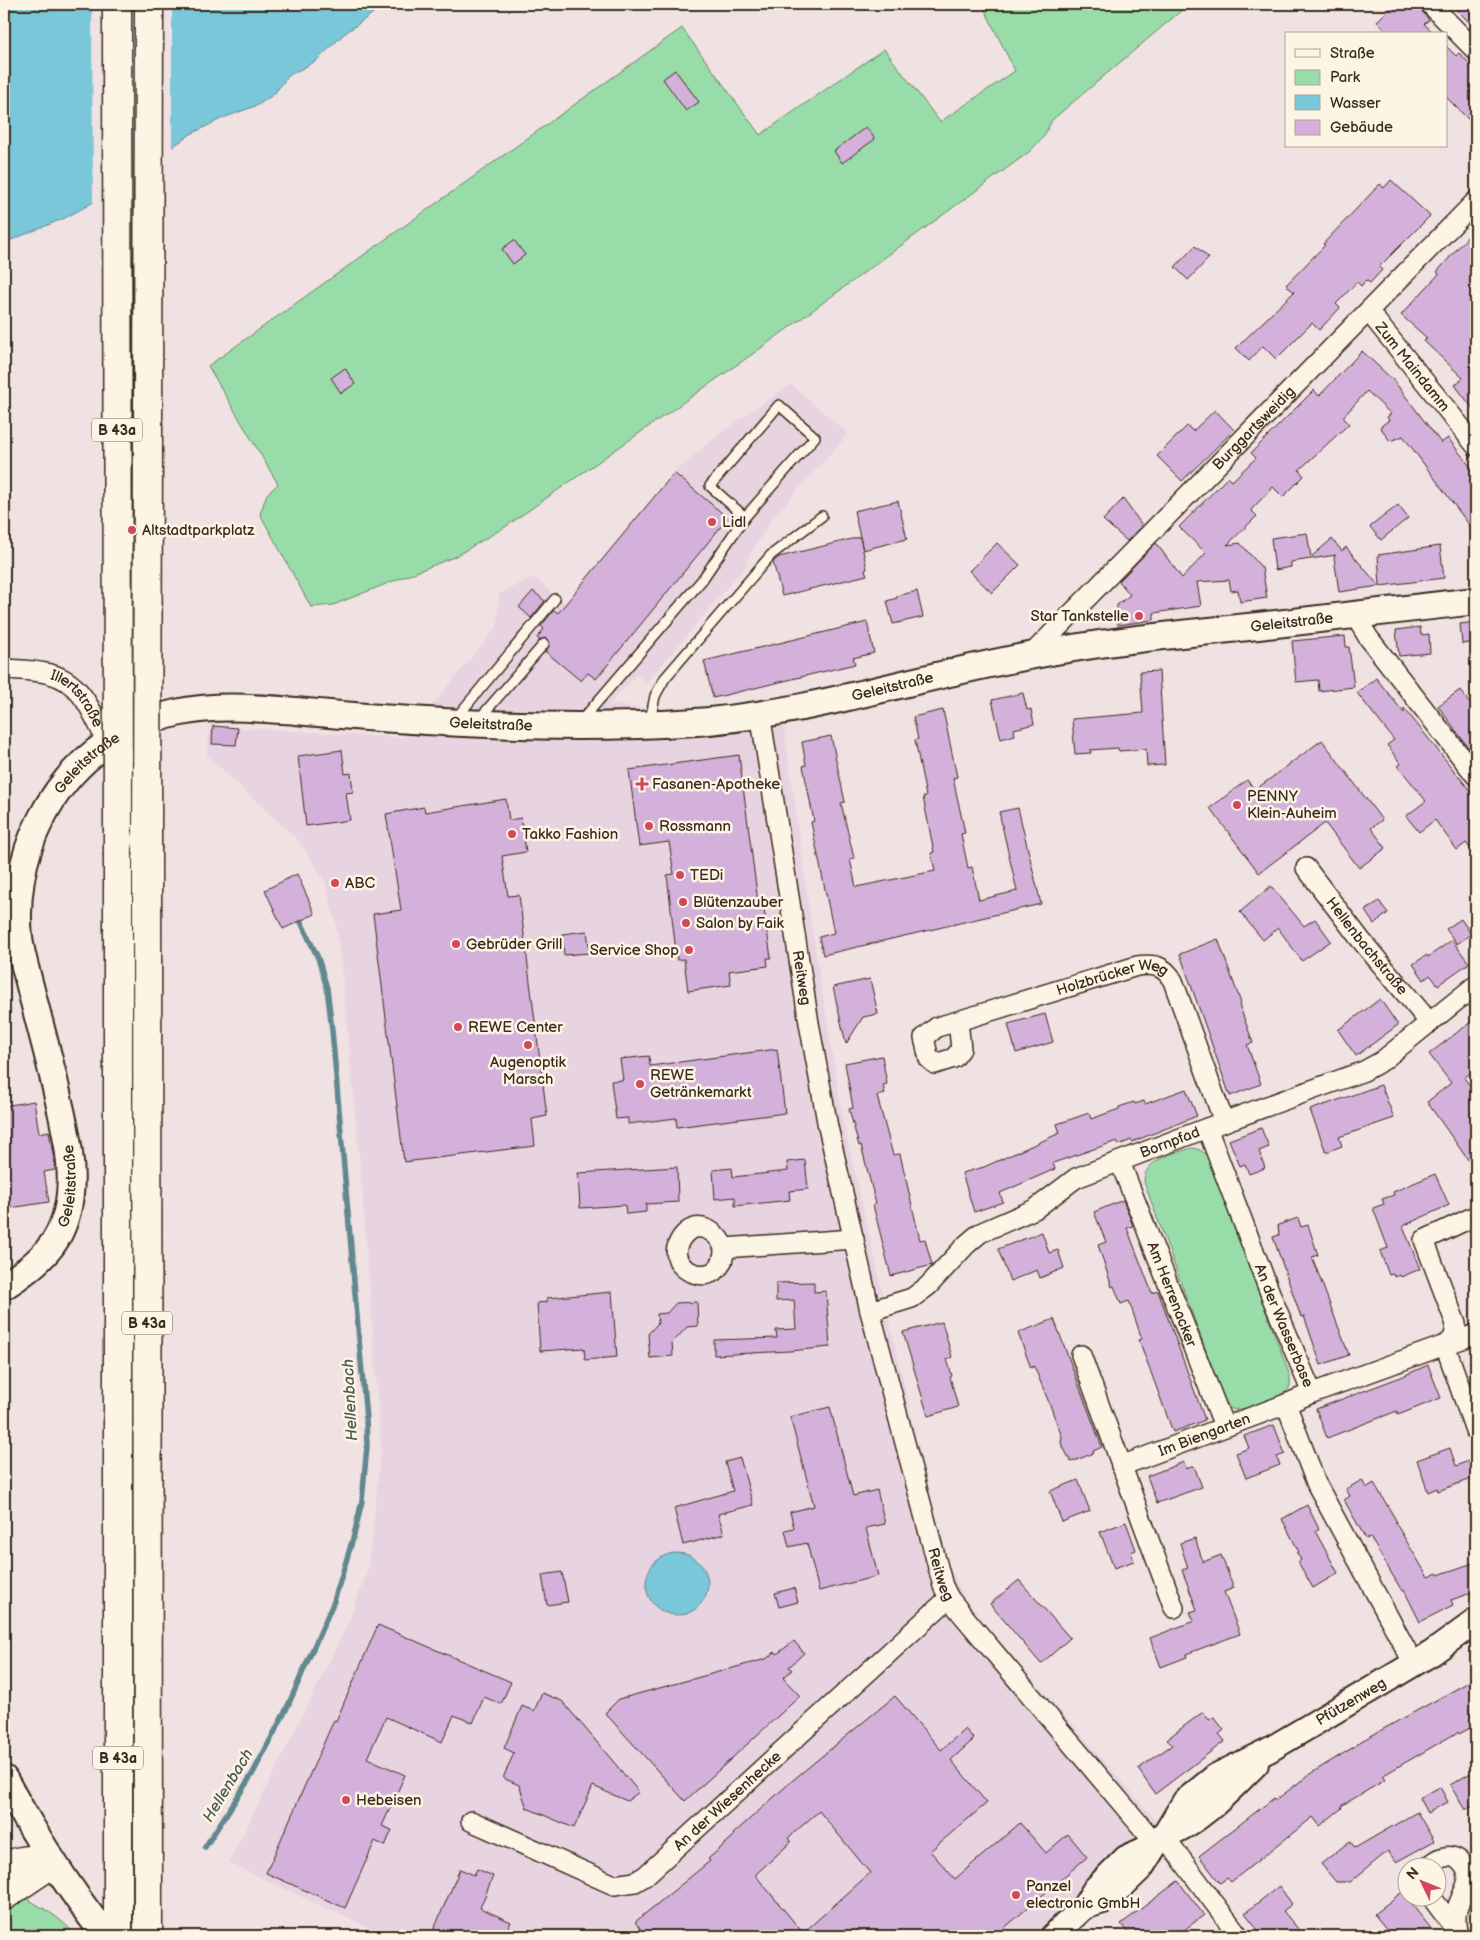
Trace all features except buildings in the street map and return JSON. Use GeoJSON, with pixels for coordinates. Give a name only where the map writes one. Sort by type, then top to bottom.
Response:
{"type":"FeatureCollection","features":[{"type":"Feature","properties":{"kind":"highway","name":"B 43a"},"geometry":{"type":"LineString","coordinates":[[117,4],[118,1936]]}},
{"type":"Feature","properties":{"kind":"highway","name":"B 43a"},"geometry":{"type":"LineString","coordinates":[[148,1936],[147,849],[149,4]]}},
{"type":"Feature","properties":{"kind":"highway"},"geometry":{"type":"LineString","coordinates":[[4,1867],[22,1860],[33,1859],[53,1863]]}},
{"type":"Feature","properties":{"kind":"highway"},"geometry":{"type":"LineString","coordinates":[[4,1896],[53,1863]]}},
{"type":"Feature","properties":{"kind":"main road","name":"Geleitstraße"},"geometry":{"type":"LineString","coordinates":[[4,1286],[42,1256],[56,1239],[65,1218],[70,1194],[71,1173],[67,1138],[50,1063],[21,952],[18,908],[23,867],[32,839],[50,804],[71,774],[90,755],[107,742],[128,730],[151,720],[175,713],[205,708],[258,708],[464,723],[577,725],[698,722],[848,698],[1031,655],[1139,640],[1476,600]]}},
{"type":"Feature","properties":{"kind":"main road"},"geometry":{"type":"LineString","coordinates":[[4,1779],[69,1888],[106,1936]]}},
{"type":"Feature","properties":{"kind":"street"},"geometry":{"type":"LineString","coordinates":[[1430,4],[1476,50]]}},
{"type":"Feature","properties":{"kind":"street","name":"Burggartsweidig"},"geometry":{"type":"LineString","coordinates":[[1031,655],[1476,201]]}},
{"type":"Feature","properties":{"kind":"street","name":"Zum Maindamm"},"geometry":{"type":"LineString","coordinates":[[1369,312],[1476,446]]}},
{"type":"Feature","properties":{"kind":"street"},"geometry":{"type":"LineString","coordinates":[[1354,614],[1368,636],[1476,776]]}},
{"type":"Feature","properties":{"kind":"street","name":"Illertstraße"},"geometry":{"type":"LineString","coordinates":[[4,669],[50,674],[68,680],[82,695],[107,742]]}},
{"type":"Feature","properties":{"kind":"street","name":"Reitweg"},"geometry":{"type":"LineString","coordinates":[[760,713],[823,1101],[870,1311],[943,1586],[949,1598],[1160,1840],[1239,1936]]}},
{"type":"Feature","properties":{"kind":"street","name":"Hellenbachstraße"},"geometry":{"type":"LineString","coordinates":[[1306,868],[1360,939],[1430,1023]]}},
{"type":"Feature","properties":{"kind":"street","name":"Holzbrücker Weg"},"geometry":{"type":"LineString","coordinates":[[958,1021],[1137,966],[1157,965],[1164,969],[1173,981],[1215,1125]]}},
{"type":"Feature","properties":{"kind":"street","name":"Bornpfad"},"geometry":{"type":"LineString","coordinates":[[870,1311],[912,1298],[921,1292],[967,1244],[980,1234],[1035,1209],[1076,1178],[1364,1071],[1382,1061],[1476,985]]}},
{"type":"Feature","properties":{"kind":"street","name":"An der Wasserbase"},"geometry":{"type":"LineString","coordinates":[[1215,1125],[1272,1298],[1312,1394],[1286,1404],[1317,1485],[1423,1658]]}},
{"type":"Feature","properties":{"kind":"street","name":"Am Herrenacker"},"geometry":{"type":"LineString","coordinates":[[1120,1162],[1224,1426]]}},
{"type":"Feature","properties":{"kind":"street"},"geometry":{"type":"LineString","coordinates":[[1446,1344],[1454,1337],[1456,1324],[1424,1240],[1475,1216],[1476,1219]]}},
{"type":"Feature","properties":{"kind":"street"},"geometry":{"type":"LineString","coordinates":[[724,1248],[854,1239]]}},
{"type":"Feature","properties":{"kind":"street"},"geometry":{"type":"LineString","coordinates":[[1312,1394],[1476,1334]]}},
{"type":"Feature","properties":{"kind":"street"},"geometry":{"type":"LineString","coordinates":[[1446,1344],[1475,1430]]}},
{"type":"Feature","properties":{"kind":"street"},"geometry":{"type":"LineString","coordinates":[[1081,1355],[1174,1608]]}},
{"type":"Feature","properties":{"kind":"street","name":"Im Biengarten"},"geometry":{"type":"LineString","coordinates":[[1121,1466],[1286,1404]]}},
{"type":"Feature","properties":{"kind":"street","name":"An der Wiesenhecke"},"geometry":{"type":"LineString","coordinates":[[471,1821],[614,1885],[635,1882],[645,1876],[949,1598]]}},
{"type":"Feature","properties":{"kind":"street","name":"Pfützenweg"},"geometry":{"type":"LineString","coordinates":[[1160,1840],[1185,1801],[1216,1776],[1269,1750],[1423,1658],[1476,1621]]}},
{"type":"Feature","properties":{"kind":"street","name":"Pfützenweg"},"geometry":{"type":"LineString","coordinates":[[1423,1658],[1476,1639]]}},
{"type":"Feature","properties":{"kind":"street"},"geometry":{"type":"LineString","coordinates":[[1052,1936],[1084,1907],[1095,1889],[1126,1858],[1160,1840]]}},
{"type":"Feature","properties":{"kind":"street"},"geometry":{"type":"LineString","coordinates":[[1440,1858],[1447,1856],[1460,1860],[1468,1869],[1469,1878],[1456,1910],[1455,1924],[1458,1935]]}},
{"type":"Feature","properties":{"kind":"street"},"geometry":{"type":"LineString","coordinates":[[1439,1908],[1458,1935]]}},
{"type":"Feature","properties":{"kind":"lane"},"geometry":{"type":"LineString","coordinates":[[577,725],[702,580],[745,517],[815,437],[779,405],[710,486],[745,517]]}},
{"type":"Feature","properties":{"kind":"lane"},"geometry":{"type":"LineString","coordinates":[[650,724],[655,696],[665,678],[771,556],[822,516]]}},
{"type":"Feature","properties":{"kind":"lane"},"geometry":{"type":"LineString","coordinates":[[464,723],[555,599]]}},
{"type":"Feature","properties":{"kind":"lane"},"geometry":{"type":"LineString","coordinates":[[464,723],[544,644]]}},
{"type":"Feature","properties":{"kind":"shaded area"},"geometry":{"type":"Polygon","coordinates":[[[791,384],[848,434],[772,519],[746,560],[749,562],[646,683],[636,674],[610,704],[673,712],[780,696],[810,917],[844,1126],[944,1557],[964,1597],[994,1635],[1157,1822],[1033,1936],[386,1936],[229,1863],[348,1624],[367,1572],[381,1448],[363,1198],[336,923],[326,883],[300,842],[207,755],[210,726],[405,738],[497,627],[499,594],[533,577],[565,604],[674,473],[719,434],[791,384]]]}},
{"type":"Feature","properties":{"kind":"green space"},"geometry":{"type":"Polygon","coordinates":[[[982,4],[1189,4],[1052,120],[1044,136],[1029,152],[761,348],[505,527],[454,557],[333,605],[311,607],[260,514],[267,494],[278,484],[208,366],[682,28],[760,135],[884,49],[940,122],[1015,71],[982,4]]]}},
{"type":"Feature","properties":{"kind":"green space"},"geometry":{"type":"Polygon","coordinates":[[[1193,1148],[1200,1150],[1208,1156],[1290,1376],[1290,1386],[1285,1392],[1271,1400],[1244,1408],[1231,1409],[1224,1400],[1144,1182],[1145,1174],[1154,1162],[1169,1155],[1193,1148]]]}},
{"type":"Feature","properties":{"kind":"green space"},"geometry":{"type":"Polygon","coordinates":[[[4,1887],[52,1914],[76,1936],[4,1936],[4,1887]]]}},
{"type":"Feature","properties":{"kind":"water"},"geometry":{"type":"Polygon","coordinates":[[[4,4],[382,4],[372,14],[344,34],[316,61],[288,76],[274,94],[258,105],[223,118],[191,134],[92,203],[65,218],[4,243],[4,4]]]}},
{"type":"Feature","properties":{"kind":"water"},"geometry":{"type":"Polygon","coordinates":[[[671,1553],[683,1553],[699,1562],[706,1572],[708,1584],[706,1596],[699,1606],[683,1615],[671,1615],[660,1610],[651,1601],[646,1590],[646,1578],[651,1567],[660,1558],[671,1553]]]}},
{"type":"Feature","properties":{"kind":"pier"},"geometry":{"type":"Polygon","coordinates":[[[92,4],[172,4],[172,150],[93,205],[92,4]]]}},
{"type":"Feature","properties":{"kind":"waterway","name":"Hellenbach"},"geometry":{"type":"LineString","coordinates":[[205,1847],[253,1773],[286,1710],[334,1601],[362,1501],[367,1446],[366,1419],[332,1030],[327,988],[318,958],[301,922]]}},
{"type":"Feature","properties":{"kind":"place","name":"Lidl"},"geometry":{"type":"Point","coordinates":[712,522]}},
{"type":"Feature","properties":{"kind":"place","name":"Altstadtparkplatz"},"geometry":{"type":"Point","coordinates":[132,530]}},
{"type":"Feature","properties":{"kind":"place","name":"Star Tankstelle"},"geometry":{"type":"Point","coordinates":[1139,616]}},
{"type":"Feature","properties":{"kind":"place","name":"Fasanen-Apotheke"},"geometry":{"type":"Point","coordinates":[642,784]}},
{"type":"Feature","properties":{"kind":"place","name":"PENNY Klein-Auheim"},"geometry":{"type":"Point","coordinates":[1237,805]}},
{"type":"Feature","properties":{"kind":"place","name":"Rossmann"},"geometry":{"type":"Point","coordinates":[649,826]}},
{"type":"Feature","properties":{"kind":"place","name":"Takko Fashion"},"geometry":{"type":"Point","coordinates":[512,834]}},
{"type":"Feature","properties":{"kind":"place","name":"TEDi"},"geometry":{"type":"Point","coordinates":[680,875]}},
{"type":"Feature","properties":{"kind":"place","name":"ABC"},"geometry":{"type":"Point","coordinates":[335,883]}},
{"type":"Feature","properties":{"kind":"place","name":"Blütenzauber"},"geometry":{"type":"Point","coordinates":[683,902]}},
{"type":"Feature","properties":{"kind":"place","name":"Salon by Faik"},"geometry":{"type":"Point","coordinates":[686,923]}},
{"type":"Feature","properties":{"kind":"place","name":"Gebrüder Grill"},"geometry":{"type":"Point","coordinates":[456,944]}},
{"type":"Feature","properties":{"kind":"place","name":"Service Shop"},"geometry":{"type":"Point","coordinates":[689,950]}},
{"type":"Feature","properties":{"kind":"place","name":"REWE Center"},"geometry":{"type":"Point","coordinates":[458,1027]}},
{"type":"Feature","properties":{"kind":"place","name":"Augenoptik Marsch"},"geometry":{"type":"Point","coordinates":[528,1045]}},
{"type":"Feature","properties":{"kind":"place","name":"REWE Getränkemarkt"},"geometry":{"type":"Point","coordinates":[640,1084]}},
{"type":"Feature","properties":{"kind":"place","name":"Hebeisen"},"geometry":{"type":"Point","coordinates":[346,1800]}},
{"type":"Feature","properties":{"kind":"place","name":"Panzel electronic GmbH"},"geometry":{"type":"Point","coordinates":[1016,1895]}}]}
